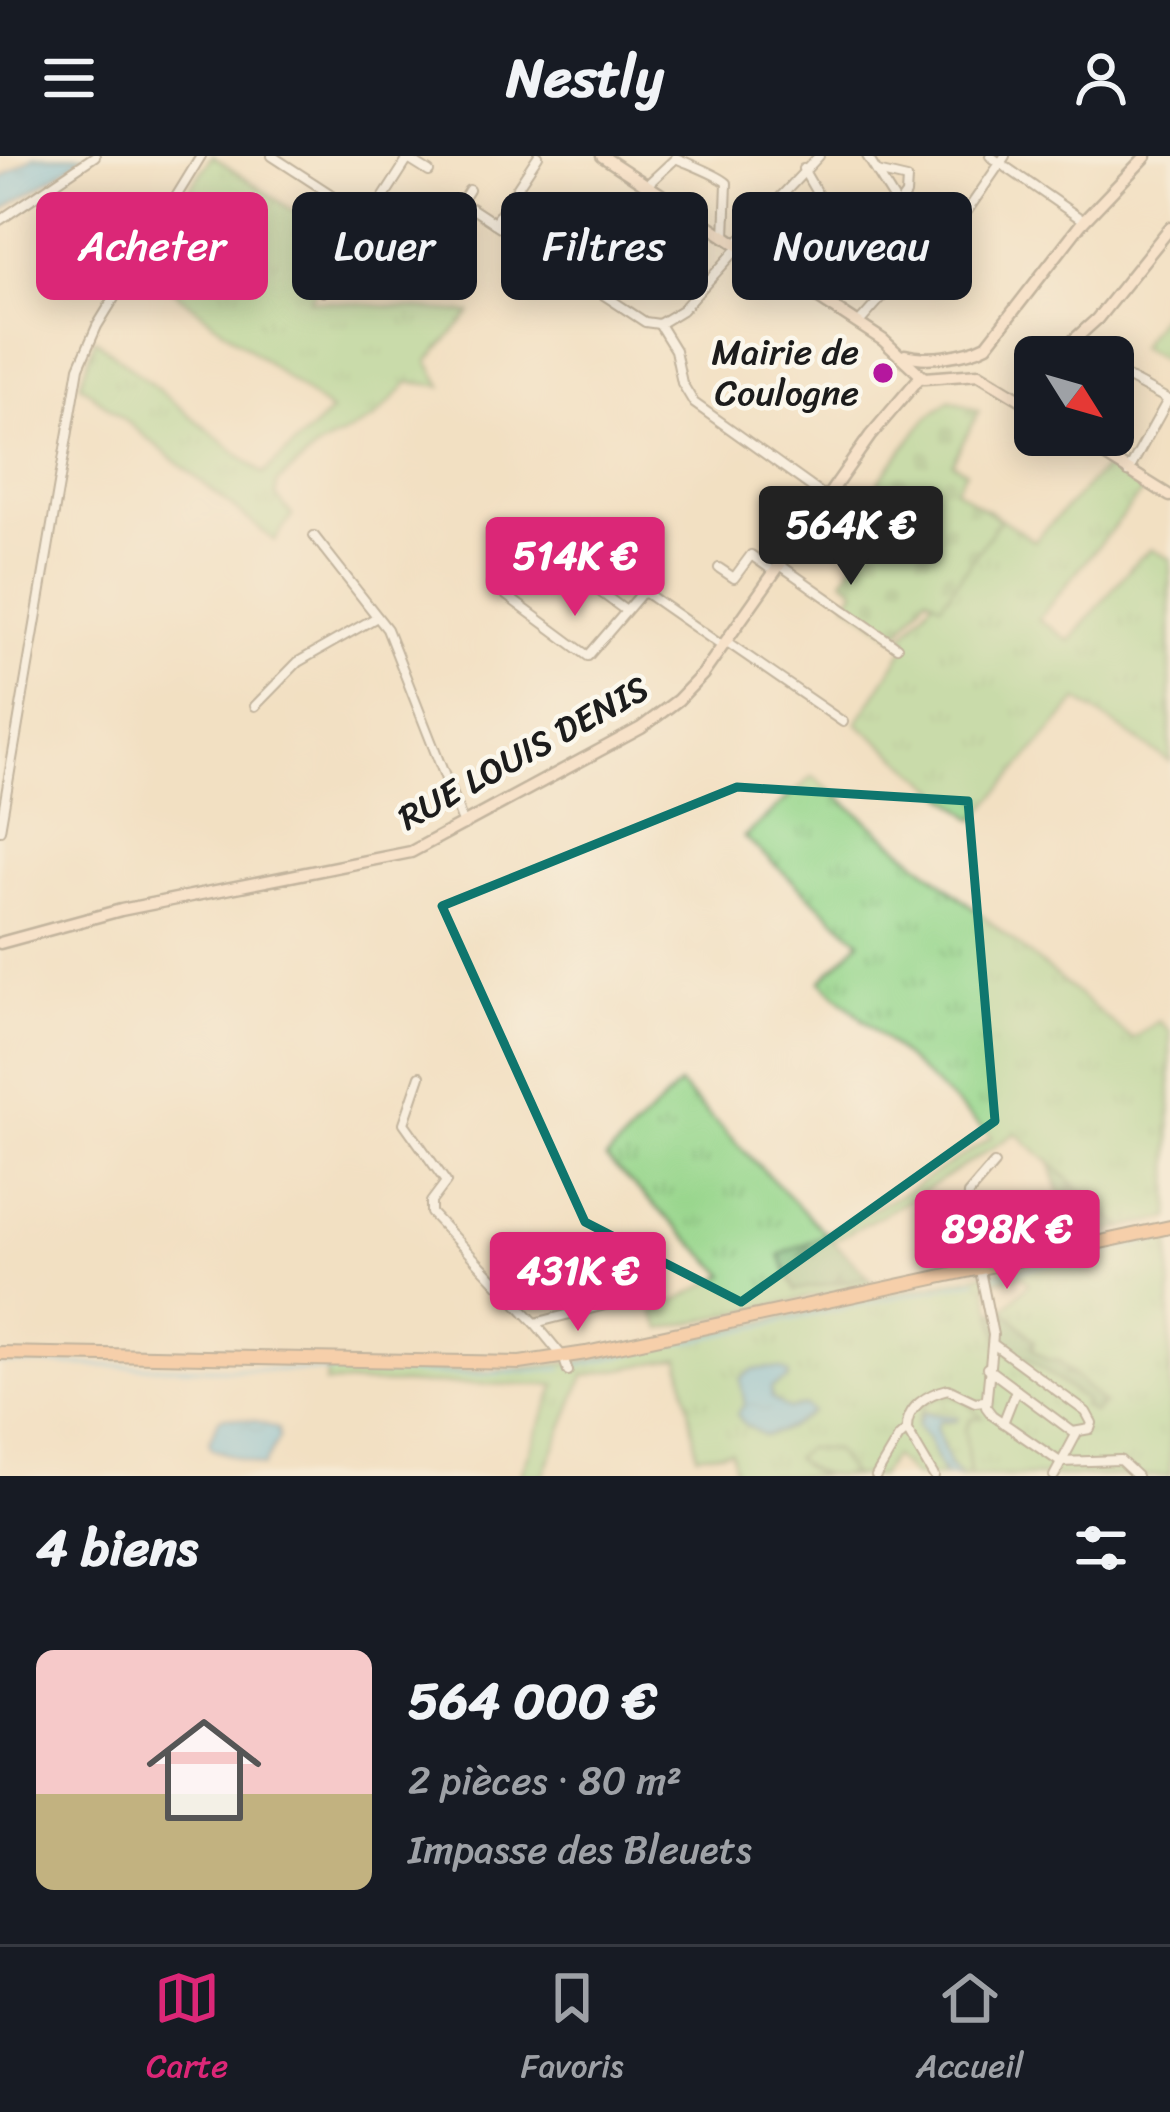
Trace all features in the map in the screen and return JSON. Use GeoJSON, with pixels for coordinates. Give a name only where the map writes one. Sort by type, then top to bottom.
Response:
{"type":"FeatureCollection","features":[{"type":"Feature","properties":{"kind":"main road"},"geometry":{"type":"LineString","coordinates":[[0,1354],[566,1364],[1170,1227]]}},
{"type":"Feature","properties":{"kind":"street"},"geometry":{"type":"LineString","coordinates":[[0,220],[95,156]]}},
{"type":"Feature","properties":{"kind":"street"},"geometry":{"type":"LineString","coordinates":[[0,830],[79,367],[97,326],[201,156]]}},
{"type":"Feature","properties":{"kind":"street"},"geometry":{"type":"LineString","coordinates":[[272,156],[328,192]]}},
{"type":"Feature","properties":{"kind":"street"},"geometry":{"type":"LineString","coordinates":[[281,162],[291,156]]}},
{"type":"Feature","properties":{"kind":"street"},"geometry":{"type":"LineString","coordinates":[[494,223],[538,156]]}},
{"type":"Feature","properties":{"kind":"street"},"geometry":{"type":"LineString","coordinates":[[602,156],[732,241]]}},
{"type":"Feature","properties":{"kind":"street"},"geometry":{"type":"LineString","coordinates":[[867,156],[898,206],[907,179],[877,172]]}},
{"type":"Feature","properties":{"kind":"street"},"geometry":{"type":"LineString","coordinates":[[990,156],[1003,160],[1084,221]]}},
{"type":"Feature","properties":{"kind":"street"},"geometry":{"type":"LineString","coordinates":[[902,354],[973,356],[989,343],[1084,221],[1146,156]]}},
{"type":"Feature","properties":{"kind":"street"},"geometry":{"type":"LineString","coordinates":[[386,192],[406,157],[429,172]]}},
{"type":"Feature","properties":{"kind":"street"},"geometry":{"type":"LineString","coordinates":[[646,185],[677,157],[702,172],[718,175],[727,183],[732,223]]}},
{"type":"Feature","properties":{"kind":"street"},"geometry":{"type":"LineString","coordinates":[[781,192],[814,157]]}},
{"type":"Feature","properties":{"kind":"street"},"geometry":{"type":"LineString","coordinates":[[972,205],[1003,160]]}},
{"type":"Feature","properties":{"kind":"street"},"geometry":{"type":"LineString","coordinates":[[803,169],[816,192]]}},
{"type":"Feature","properties":{"kind":"street"},"geometry":{"type":"LineString","coordinates":[[477,212],[650,325],[679,313],[732,245]]}},
{"type":"Feature","properties":{"kind":"street"},"geometry":{"type":"LineString","coordinates":[[1078,336],[1170,228]]}},
{"type":"Feature","properties":{"kind":"street"},"geometry":{"type":"LineString","coordinates":[[822,300],[902,354],[929,380],[971,374],[1014,394]]}},
{"type":"Feature","properties":{"kind":"street"},"geometry":{"type":"LineString","coordinates":[[858,324],[881,300]]}},
{"type":"Feature","properties":{"kind":"street"},"geometry":{"type":"LineString","coordinates":[[658,325],[672,346],[682,383],[694,403],[827,498]]}},
{"type":"Feature","properties":{"kind":"street"},"geometry":{"type":"LineString","coordinates":[[971,374],[973,356]]}},
{"type":"Feature","properties":{"kind":"street"},"geometry":{"type":"LineString","coordinates":[[973,356],[992,380]]}},
{"type":"Feature","properties":{"kind":"street","name":"RUE LOUIS DENIS"},"geometry":{"type":"LineString","coordinates":[[0,943],[135,907],[388,859],[464,826],[649,723],[692,687],[725,645],[870,436],[920,373],[919,362],[925,357]]}},
{"type":"Feature","properties":{"kind":"street"},"geometry":{"type":"LineString","coordinates":[[1128,472],[1169,400],[1134,381]]}},
{"type":"Feature","properties":{"kind":"street"},"geometry":{"type":"LineString","coordinates":[[1104,456],[1170,496]]}},
{"type":"Feature","properties":{"kind":"street"},"geometry":{"type":"LineString","coordinates":[[314,536],[398,652],[464,826]]}},
{"type":"Feature","properties":{"kind":"street"},"geometry":{"type":"LineString","coordinates":[[626,611],[526,537],[491,584],[588,656],[646,593],[843,722]]}},
{"type":"Feature","properties":{"kind":"street"},"geometry":{"type":"LineString","coordinates":[[719,568],[734,578],[751,555],[897,646]]}},
{"type":"Feature","properties":{"kind":"street"},"geometry":{"type":"LineString","coordinates":[[255,706],[298,662],[377,617]]}},
{"type":"Feature","properties":{"kind":"street"},"geometry":{"type":"LineString","coordinates":[[420,1076],[404,1123],[446,1182],[431,1202],[431,1213],[535,1323],[566,1364]]}},
{"type":"Feature","properties":{"kind":"street"},"geometry":{"type":"LineString","coordinates":[[980,1402],[992,1343],[968,1194],[994,1164]]}},
{"type":"Feature","properties":{"kind":"street"},"geometry":{"type":"LineString","coordinates":[[535,1323],[613,1303]]}},
{"type":"Feature","properties":{"kind":"street"},"geometry":{"type":"LineString","coordinates":[[992,1343],[1086,1412],[1092,1423],[1090,1430],[1077,1433],[1054,1476]]}},
{"type":"Feature","properties":{"kind":"street"},"geometry":{"type":"LineString","coordinates":[[997,1375],[1011,1370],[1005,1354]]}},
{"type":"Feature","properties":{"kind":"street"},"geometry":{"type":"LineString","coordinates":[[987,1368],[1077,1433]]}},
{"type":"Feature","properties":{"kind":"street"},"geometry":{"type":"LineString","coordinates":[[876,1476],[907,1430],[910,1411],[938,1392],[954,1390],[980,1402],[1060,1462],[1120,1460],[1137,1476]]}},
{"type":"Feature","properties":{"kind":"street"},"geometry":{"type":"LineString","coordinates":[[1003,1423],[1016,1390]]}},
{"type":"Feature","properties":{"kind":"street"},"geometry":{"type":"LineString","coordinates":[[907,1430],[934,1476]]}},
{"type":"Feature","properties":{"kind":"highlighted area"},"geometry":{"type":"Polygon","coordinates":[[[737,787],[968,801],[995,1121],[741,1302],[585,1222],[442,906],[737,787]]]}},
{"type":"Feature","properties":{"kind":"green space"},"geometry":{"type":"Polygon","coordinates":[[[212,156],[265,192],[188,192],[212,156]]]}},
{"type":"Feature","properties":{"kind":"green space"},"geometry":{"type":"Polygon","coordinates":[[[268,194],[292,210],[292,300],[471,313],[428,361],[442,386],[409,382],[374,419],[318,448],[277,483],[276,496],[292,515],[275,541],[80,384],[95,339],[263,474],[331,412],[185,300],[268,300],[268,194]]]}},
{"type":"Feature","properties":{"kind":"green space"},"geometry":{"type":"Polygon","coordinates":[[[1170,301],[1170,365],[1139,347],[1170,301]]]}},
{"type":"Feature","properties":{"kind":"green space"},"geometry":{"type":"Polygon","coordinates":[[[950,400],[979,411],[952,463],[966,471],[955,489],[1000,520],[941,604],[927,595],[896,637],[847,602],[856,589],[843,579],[897,493],[878,482],[927,418],[950,400]]]}},
{"type":"Feature","properties":{"kind":"green space"},"geometry":{"type":"Polygon","coordinates":[[[1105,467],[1143,491],[1038,619],[1070,641],[1136,561],[1151,549],[1170,559],[1170,762],[1078,700],[975,820],[857,723],[907,645],[900,640],[933,599],[927,595],[912,615],[985,508],[1034,541],[1105,467]]]}},
{"type":"Feature","properties":{"kind":"green space"},"geometry":{"type":"Polygon","coordinates":[[[813,776],[1132,1039],[1159,1021],[1170,1032],[1170,1218],[1124,1228],[1016,1133],[833,1241],[826,1234],[911,1189],[992,1137],[821,981],[860,941],[744,837],[813,776]]]}},
{"type":"Feature","properties":{"kind":"green space"},"geometry":{"type":"Polygon","coordinates":[[[679,1085],[826,1234],[796,1290],[869,1277],[874,1283],[662,1329],[653,1313],[726,1275],[606,1159],[679,1085]]]}},
{"type":"Feature","properties":{"kind":"green space"},"geometry":{"type":"Polygon","coordinates":[[[1050,1162],[1124,1228],[1093,1235],[1052,1203],[1062,1200],[1050,1162]]]}},
{"type":"Feature","properties":{"kind":"green space"},"geometry":{"type":"Polygon","coordinates":[[[1052,1203],[1093,1235],[985,1259],[980,1233],[1000,1215],[1052,1203]]]}},
{"type":"Feature","properties":{"kind":"green space"},"geometry":{"type":"Polygon","coordinates":[[[1170,1233],[1170,1476],[970,1476],[965,1430],[971,1418],[979,1417],[964,1400],[925,1404],[917,1426],[944,1476],[913,1476],[893,1456],[880,1476],[852,1476],[834,1450],[806,1448],[803,1466],[819,1476],[736,1476],[731,1451],[697,1455],[680,1358],[584,1376],[543,1476],[520,1476],[556,1385],[325,1383],[328,1367],[490,1372],[578,1362],[1170,1233]],[[1021,1275],[986,1283],[997,1329],[1019,1360],[1028,1357],[1086,1402],[1103,1404],[1033,1349],[1034,1341],[1004,1309],[1029,1283],[1021,1275]]]}},
{"type":"Feature","properties":{"kind":"green space"},"geometry":{"type":"Polygon","coordinates":[[[826,1234],[869,1277],[795,1290],[780,1255],[826,1234]]]}},
{"type":"Feature","properties":{"kind":"green space"},"geometry":{"type":"Polygon","coordinates":[[[1004,1309],[1035,1341],[1033,1349],[1046,1359],[1059,1361],[1103,1403],[1094,1413],[1028,1358],[1020,1360],[1007,1351],[992,1312],[1004,1309]]]}},
{"type":"Feature","properties":{"kind":"green space"},"geometry":{"type":"Polygon","coordinates":[[[943,1394],[964,1400],[982,1417],[971,1418],[965,1430],[970,1476],[955,1471],[939,1436],[936,1422],[956,1421],[927,1412],[919,1417],[925,1404],[943,1394]]]}},
{"type":"Feature","properties":{"kind":"green space"},"geometry":{"type":"Polygon","coordinates":[[[806,1448],[834,1450],[852,1476],[814,1472],[795,1458],[806,1448]]]}},
{"type":"Feature","properties":{"kind":"water"},"geometry":{"type":"Polygon","coordinates":[[[35,156],[85,156],[0,212],[0,179],[35,156]]]}},
{"type":"Feature","properties":{"kind":"water"},"geometry":{"type":"Polygon","coordinates":[[[767,1368],[789,1374],[771,1388],[772,1398],[788,1409],[805,1406],[812,1412],[789,1428],[765,1436],[737,1414],[745,1404],[740,1379],[752,1370],[767,1368]]]}},
{"type":"Feature","properties":{"kind":"water"},"geometry":{"type":"Polygon","coordinates":[[[923,1413],[958,1417],[956,1421],[939,1420],[936,1428],[950,1465],[960,1476],[943,1474],[917,1426],[923,1413]]]}},
{"type":"Feature","properties":{"kind":"water"},"geometry":{"type":"Polygon","coordinates":[[[219,1419],[278,1429],[279,1438],[263,1467],[212,1449],[209,1442],[219,1419]]]}},
{"type":"Feature","properties":{"kind":"waterway"},"geometry":{"type":"LineString","coordinates":[[988,1277],[1170,1238]]}},
{"type":"Feature","properties":{"kind":"waterway"},"geometry":{"type":"LineString","coordinates":[[571,1367],[976,1280]]}},
{"type":"Feature","properties":{"kind":"waterway"},"geometry":{"type":"LineString","coordinates":[[0,1363],[473,1375],[562,1369]]}},
{"type":"Feature","properties":{"kind":"place","name":"Mairie de Coulogne"},"geometry":{"type":"Point","coordinates":[883,373]}}]}
